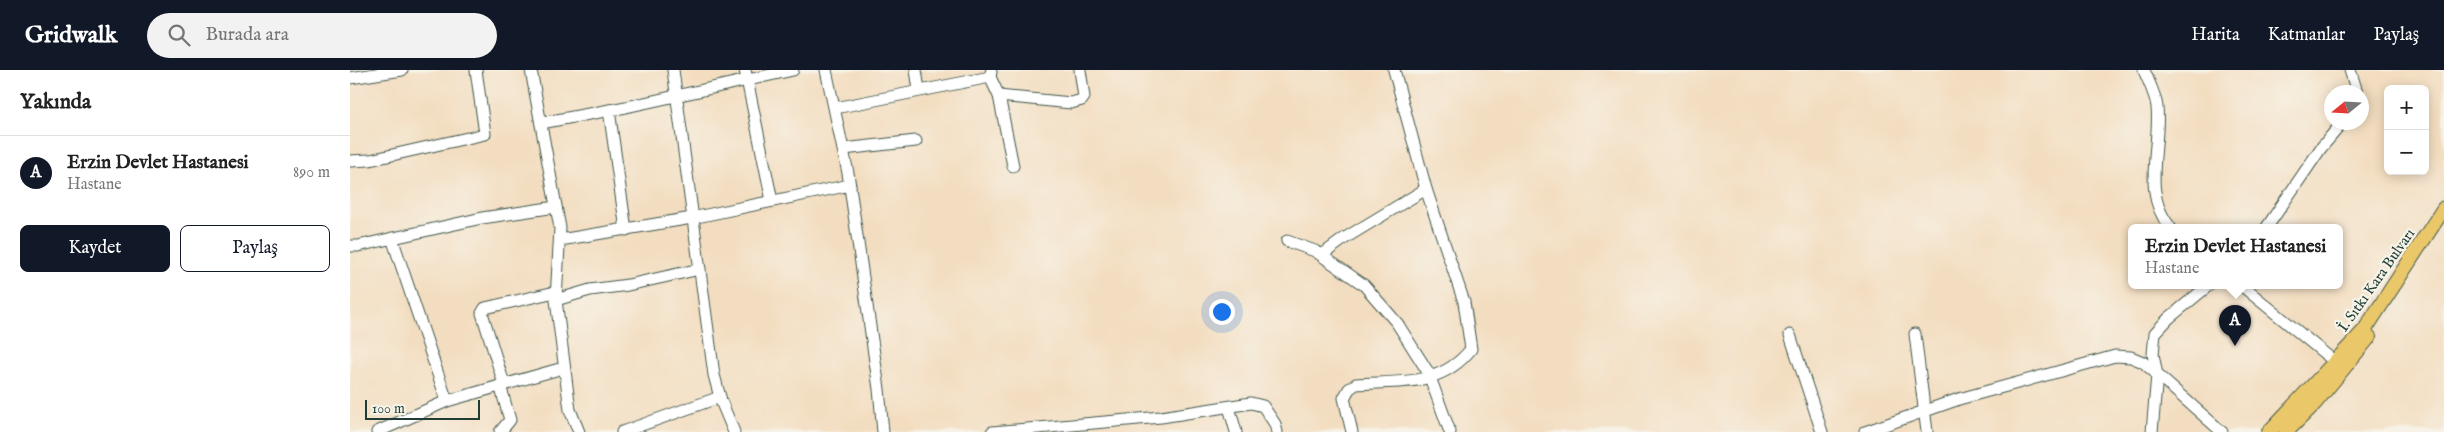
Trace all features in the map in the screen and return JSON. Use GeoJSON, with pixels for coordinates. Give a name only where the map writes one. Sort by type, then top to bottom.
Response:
{"type":"FeatureCollection","features":[{"type":"Feature","properties":{"kind":"main road","name":"İ. Sıtkı Kara Bulvarı"},"geometry":{"type":"LineString","coordinates":[[2269,432],[2364,331],[2444,208]]}},
{"type":"Feature","properties":{"kind":"main road","name":"İ. Sıtkı Kara Bulvarı"},"geometry":{"type":"LineString","coordinates":[[2286,432],[2315,403],[2372,334],[2444,222]]}},
{"type":"Feature","properties":{"kind":"street"},"geometry":{"type":"LineString","coordinates":[[350,78],[402,70]]}},
{"type":"Feature","properties":{"kind":"street"},"geometry":{"type":"LineString","coordinates":[[350,161],[370,160],[486,134],[476,70]]}},
{"type":"Feature","properties":{"kind":"street"},"geometry":{"type":"LineString","coordinates":[[531,70],[556,207],[560,240],[555,296],[563,368],[570,410],[579,432]]}},
{"type":"Feature","properties":{"kind":"street"},"geometry":{"type":"LineString","coordinates":[[673,70],[714,375],[720,397],[734,432]]}},
{"type":"Feature","properties":{"kind":"street"},"geometry":{"type":"LineString","coordinates":[[541,123],[676,96],[746,75],[793,70]]}},
{"type":"Feature","properties":{"kind":"street"},"geometry":{"type":"LineString","coordinates":[[826,70],[850,185],[879,389],[883,432]]}},
{"type":"Feature","properties":{"kind":"street"},"geometry":{"type":"LineString","coordinates":[[916,70],[920,90]]}},
{"type":"Feature","properties":{"kind":"street"},"geometry":{"type":"LineString","coordinates":[[999,96],[1029,100],[1082,100],[1084,92],[1080,70]]}},
{"type":"Feature","properties":{"kind":"street"},"geometry":{"type":"LineString","coordinates":[[1352,432],[1344,398],[1349,389],[1356,384],[1431,378],[1460,363],[1471,348],[1464,302],[1426,189],[1394,70]]}},
{"type":"Feature","properties":{"kind":"street"},"geometry":{"type":"LineString","coordinates":[[2144,70],[2158,105],[2155,195],[2161,216],[2168,224]]}},
{"type":"Feature","properties":{"kind":"street"},"geometry":{"type":"LineString","coordinates":[[2350,70],[2354,85]]}},
{"type":"Feature","properties":{"kind":"street"},"geometry":{"type":"LineString","coordinates":[[835,108],[991,74],[999,96],[1013,166]]}},
{"type":"Feature","properties":{"kind":"street"},"geometry":{"type":"LineString","coordinates":[[746,75],[772,201]]}},
{"type":"Feature","properties":{"kind":"street"},"geometry":{"type":"LineString","coordinates":[[609,110],[626,230]]}},
{"type":"Feature","properties":{"kind":"street"},"geometry":{"type":"LineString","coordinates":[[2269,224],[2321,148],[2336,130]]}},
{"type":"Feature","properties":{"kind":"street"},"geometry":{"type":"LineString","coordinates":[[843,149],[916,141]]}},
{"type":"Feature","properties":{"kind":"street"},"geometry":{"type":"LineString","coordinates":[[560,240],[692,218],[850,185]]}},
{"type":"Feature","properties":{"kind":"street"},"geometry":{"type":"LineString","coordinates":[[1322,256],[1345,238],[1426,189]]}},
{"type":"Feature","properties":{"kind":"street"},"geometry":{"type":"LineString","coordinates":[[350,246],[482,218],[556,207]]}},
{"type":"Feature","properties":{"kind":"street"},"geometry":{"type":"LineString","coordinates":[[392,238],[447,401]]}},
{"type":"Feature","properties":{"kind":"street"},"geometry":{"type":"LineString","coordinates":[[1287,241],[1322,256],[1364,285],[1397,323],[1431,378],[1450,432]]}},
{"type":"Feature","properties":{"kind":"street"},"geometry":{"type":"LineString","coordinates":[[500,432],[510,420],[482,313],[486,308],[504,303],[628,285],[700,269]]}},
{"type":"Feature","properties":{"kind":"street"},"geometry":{"type":"LineString","coordinates":[[2152,432],[2158,375],[2153,354],[2155,333],[2176,311],[2203,289]]}},
{"type":"Feature","properties":{"kind":"street"},"geometry":{"type":"LineString","coordinates":[[2246,289],[2335,362]]}},
{"type":"Feature","properties":{"kind":"street"},"geometry":{"type":"LineString","coordinates":[[1915,334],[1923,412],[1927,432]]}},
{"type":"Feature","properties":{"kind":"street"},"geometry":{"type":"LineString","coordinates":[[1790,335],[1822,432]]}},
{"type":"Feature","properties":{"kind":"street"},"geometry":{"type":"LineString","coordinates":[[1866,432],[1959,399],[2115,356],[2131,357],[2143,362],[2222,432]]}},
{"type":"Feature","properties":{"kind":"street"},"geometry":{"type":"LineString","coordinates":[[377,432],[390,429],[447,401],[563,368]]}},
{"type":"Feature","properties":{"kind":"street"},"geometry":{"type":"LineString","coordinates":[[622,432],[720,397]]}},
{"type":"Feature","properties":{"kind":"street"},"geometry":{"type":"LineString","coordinates":[[992,432],[1160,417],[1251,403],[1263,406],[1275,424],[1277,432]]}},
{"type":"Feature","properties":{"kind":"street"},"geometry":{"type":"LineString","coordinates":[[1229,407],[1236,432]]}},
{"type":"Feature","properties":{"kind":"place","name":"Erzin Devlet Hastanesi"},"geometry":{"type":"Point","coordinates":[2235,346]}}]}
